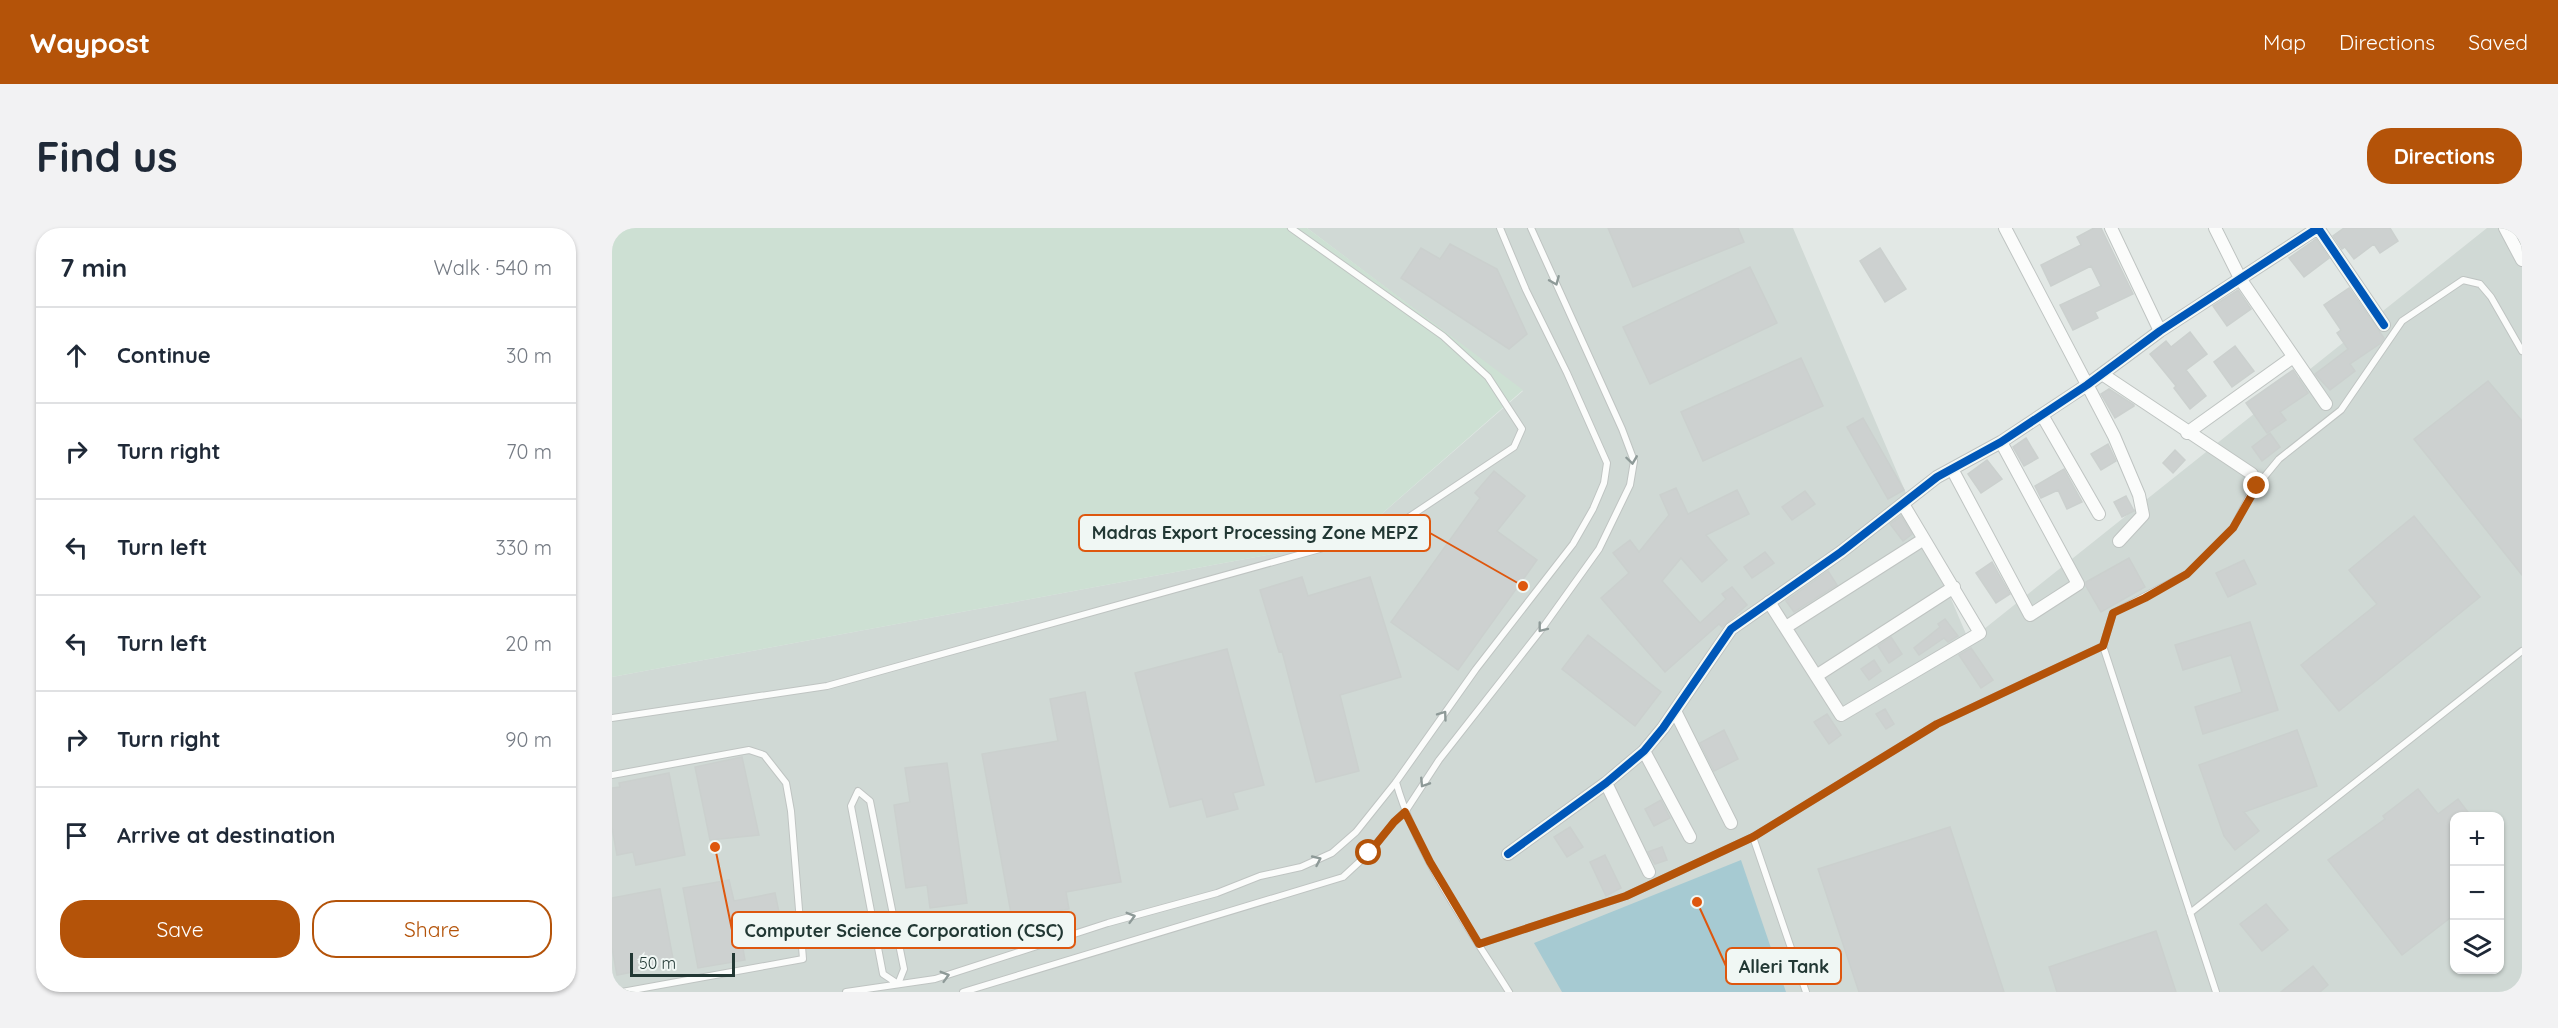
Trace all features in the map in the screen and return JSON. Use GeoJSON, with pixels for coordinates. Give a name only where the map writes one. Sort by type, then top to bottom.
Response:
{"type":"FeatureCollection","features":[{"type":"Feature","properties":{"kind":"street"},"geometry":{"type":"LineString","coordinates":[[2005,228],[2114,436],[2139,495],[2143,515],[2119,541]]}},
{"type":"Feature","properties":{"kind":"street"},"geometry":{"type":"LineString","coordinates":[[2111,228],[2160,331]]}},
{"type":"Feature","properties":{"kind":"street"},"geometry":{"type":"LineString","coordinates":[[2215,228],[2241,280],[2326,404]]}},
{"type":"Feature","properties":{"kind":"street"},"geometry":{"type":"LineString","coordinates":[[1508,854],[1606,783],[1644,751],[1676,711],[1731,629],[1841,552],[1937,477],[2001,442],[2042,416],[2087,386],[2160,331],[2318,228],[2384,325]]}},
{"type":"Feature","properties":{"kind":"street"},"geometry":{"type":"LineString","coordinates":[[2505,228],[2522,260]]}},
{"type":"Feature","properties":{"kind":"street"},"geometry":{"type":"LineString","coordinates":[[2187,434],[2293,357]]}},
{"type":"Feature","properties":{"kind":"street"},"geometry":{"type":"LineString","coordinates":[[2102,374],[2187,434],[2252,474]]}},
{"type":"Feature","properties":{"kind":"street"},"geometry":{"type":"LineString","coordinates":[[2042,416],[2098,514]]}},
{"type":"Feature","properties":{"kind":"street"},"geometry":{"type":"LineString","coordinates":[[1952,469],[2030,615],[2078,584],[2001,442]]}},
{"type":"Feature","properties":{"kind":"street"},"geometry":{"type":"LineString","coordinates":[[1769,602],[1841,715],[1980,633],[1903,504]]}},
{"type":"Feature","properties":{"kind":"street"},"geometry":{"type":"LineString","coordinates":[[1785,627],[1924,539]]}},
{"type":"Feature","properties":{"kind":"street"},"geometry":{"type":"LineString","coordinates":[[1816,676],[1954,587]]}},
{"type":"Feature","properties":{"kind":"street"},"geometry":{"type":"LineString","coordinates":[[1676,711],[1731,824]]}},
{"type":"Feature","properties":{"kind":"street"},"geometry":{"type":"LineString","coordinates":[[1644,751],[1690,837]]}},
{"type":"Feature","properties":{"kind":"street"},"geometry":{"type":"LineString","coordinates":[[1606,783],[1648,872]]}},
{"type":"Feature","properties":{"kind":"lane"},"geometry":{"type":"LineString","coordinates":[[612,718],[827,686],[1334,544],[1402,521],[1514,447],[1522,429],[1488,377],[1443,336],[1291,228]]}},
{"type":"Feature","properties":{"kind":"lane"},"geometry":{"type":"LineString","coordinates":[[846,992],[935,979],[1108,923],[1217,893],[1260,876],[1301,867],[1332,853],[1356,831],[1396,782],[1476,669],[1574,544],[1604,483],[1608,463],[1568,373],[1526,290],[1500,228]]}},
{"type":"Feature","properties":{"kind":"lane"},"geometry":{"type":"LineString","coordinates":[[963,992],[1343,877],[1369,853],[1405,812],[1439,760],[1486,703],[1574,586],[1599,549],[1630,485],[1635,461],[1531,228]]}},
{"type":"Feature","properties":{"kind":"lane"},"geometry":{"type":"LineString","coordinates":[[2216,992],[2103,646],[2113,613],[2187,574],[2233,528],[2251,493],[2279,459],[2341,410],[2402,321],[2448,289],[2463,280],[2480,284],[2491,297],[2522,351]]}},
{"type":"Feature","properties":{"kind":"lane"},"geometry":{"type":"LineString","coordinates":[[1479,944],[1626,896],[1753,837],[1937,724],[2103,646]]}},
{"type":"Feature","properties":{"kind":"lane"},"geometry":{"type":"LineString","coordinates":[[2190,913],[2522,651]]}},
{"type":"Feature","properties":{"kind":"lane"},"geometry":{"type":"LineString","coordinates":[[612,775],[749,750],[764,755],[786,783],[791,811],[803,959],[622,992]]}},
{"type":"Feature","properties":{"kind":"lane"},"geometry":{"type":"LineString","coordinates":[[1396,782],[1405,812],[1430,862],[1509,992]]}},
{"type":"Feature","properties":{"kind":"lane"},"geometry":{"type":"LineString","coordinates":[[898,984],[883,974],[851,806],[858,791],[870,801],[904,969],[898,984],[898,992]]}},
{"type":"Feature","properties":{"kind":"lane"},"geometry":{"type":"LineString","coordinates":[[1753,837],[1806,992]]}},
{"type":"Feature","properties":{"kind":"shaded area"},"geometry":{"type":"Polygon","coordinates":[[[1307,228],[1793,228],[1969,641],[2487,228],[2501,228],[2522,262],[2522,992],[612,992],[612,677],[1353,539],[1523,391],[1307,228]]]}},
{"type":"Feature","properties":{"kind":"green space"},"geometry":{"type":"Polygon","coordinates":[[[612,228],[1307,228],[1523,390],[1353,539],[612,677],[612,228]]]}},
{"type":"Feature","properties":{"kind":"water"},"geometry":{"type":"Polygon","coordinates":[[[1741,860],[1786,992],[1562,992],[1534,943],[1741,860]]]}},
{"type":"Feature","properties":{"kind":"building"},"geometry":{"type":"Polygon","coordinates":[[[1608,228],[1738,228],[1744,242],[1633,287],[1608,228]]]}},
{"type":"Feature","properties":{"kind":"building"},"geometry":{"type":"Polygon","coordinates":[[[2094,228],[2101,228],[2133,294],[2095,312],[2098,318],[2073,330],[2060,305],[2101,286],[2091,266],[2051,286],[2041,265],[2081,245],[2077,237],[2094,228]]]}},
{"type":"Feature","properties":{"kind":"building"},"geometry":{"type":"Polygon","coordinates":[[[2344,228],[2390,228],[2398,241],[2380,253],[2374,244],[2354,259],[2345,247],[2342,249],[2333,236],[2344,228]]]}},
{"type":"Feature","properties":{"kind":"building"},"geometry":{"type":"Polygon","coordinates":[[[2316,239],[2329,258],[2304,277],[2289,258],[2316,239]]]}},
{"type":"Feature","properties":{"kind":"building"},"geometry":{"type":"Polygon","coordinates":[[[1450,244],[1497,269],[1527,334],[1509,349],[1401,278],[1421,248],[1440,259],[1450,244]]]}},
{"type":"Feature","properties":{"kind":"building"},"geometry":{"type":"Polygon","coordinates":[[[1880,248],[1906,289],[1885,302],[1860,261],[1880,248]]]}},
{"type":"Feature","properties":{"kind":"building"},"geometry":{"type":"Polygon","coordinates":[[[1750,267],[1777,323],[1650,384],[1623,327],[1750,267]]]}},
{"type":"Feature","properties":{"kind":"building"},"geometry":{"type":"Polygon","coordinates":[[[2349,288],[2384,338],[2381,343],[2350,364],[2355,371],[2330,390],[2315,374],[2348,349],[2337,333],[2341,330],[2324,305],[2349,288]]]}},
{"type":"Feature","properties":{"kind":"building"},"geometry":{"type":"Polygon","coordinates":[[[2238,290],[2251,309],[2227,326],[2213,306],[2238,290]]]}},
{"type":"Feature","properties":{"kind":"building"},"geometry":{"type":"Polygon","coordinates":[[[2190,332],[2207,354],[2186,370],[2206,396],[2190,409],[2174,388],[2176,386],[2150,354],[2166,341],[2171,347],[2190,332]]]}},
{"type":"Feature","properties":{"kind":"building"},"geometry":{"type":"Polygon","coordinates":[[[2235,346],[2254,371],[2232,387],[2214,362],[2235,346]]]}},
{"type":"Feature","properties":{"kind":"building"},"geometry":{"type":"Polygon","coordinates":[[[1801,358],[1823,406],[1703,461],[1681,412],[1801,358]]]}},
{"type":"Feature","properties":{"kind":"building"},"geometry":{"type":"Polygon","coordinates":[[[2293,370],[2308,393],[2280,412],[2286,420],[2267,433],[2246,403],[2293,370]]]}},
{"type":"Feature","properties":{"kind":"building"},"geometry":{"type":"Polygon","coordinates":[[[2488,381],[2522,421],[2522,575],[2414,439],[2488,381]]]}},
{"type":"Feature","properties":{"kind":"building"},"geometry":{"type":"Polygon","coordinates":[[[2109,389],[2134,406],[2115,418],[2101,394],[2109,389]]]}},
{"type":"Feature","properties":{"kind":"building"},"geometry":{"type":"Polygon","coordinates":[[[1863,418],[1904,490],[1888,499],[1847,427],[1863,418]]]}},
{"type":"Feature","properties":{"kind":"building"},"geometry":{"type":"Polygon","coordinates":[[[2270,433],[2280,447],[2262,461],[2252,447],[2270,433]]]}},
{"type":"Feature","properties":{"kind":"building"},"geometry":{"type":"Polygon","coordinates":[[[2026,438],[2038,458],[2024,466],[2013,447],[2026,438]]]}},
{"type":"Feature","properties":{"kind":"building"},"geometry":{"type":"Polygon","coordinates":[[[2108,444],[2116,461],[2101,470],[2091,454],[2108,444]]]}},
{"type":"Feature","properties":{"kind":"building"},"geometry":{"type":"Polygon","coordinates":[[[2175,450],[2185,460],[2173,473],[2163,463],[2175,450]]]}},
{"type":"Feature","properties":{"kind":"building"},"geometry":{"type":"Polygon","coordinates":[[[1987,460],[2002,479],[1981,493],[1968,474],[1987,460]]]}},
{"type":"Feature","properties":{"kind":"building"},"geometry":{"type":"Polygon","coordinates":[[[2064,469],[2082,502],[2067,509],[2058,490],[2041,498],[2035,486],[2064,469]]]}},
{"type":"Feature","properties":{"kind":"building"},"geometry":{"type":"Polygon","coordinates":[[[1494,471],[1525,496],[1497,531],[1537,560],[1458,670],[1391,622],[1480,498],[1475,493],[1494,471]]]}},
{"type":"Feature","properties":{"kind":"building"},"geometry":{"type":"Polygon","coordinates":[[[1676,488],[1688,514],[1737,490],[1749,514],[1706,535],[1727,560],[1702,582],[1681,558],[1662,581],[1700,623],[1726,599],[1722,594],[1732,587],[1747,605],[1722,627],[1719,624],[1665,672],[1601,598],[1629,573],[1613,553],[1630,540],[1639,552],[1669,515],[1660,495],[1676,488]]]}},
{"type":"Feature","properties":{"kind":"building"},"geometry":{"type":"Polygon","coordinates":[[[1805,491],[1815,504],[1792,520],[1782,507],[1805,491]]]}},
{"type":"Feature","properties":{"kind":"building"},"geometry":{"type":"Polygon","coordinates":[[[2126,496],[2134,511],[2122,517],[2114,502],[2126,496]]]}},
{"type":"Feature","properties":{"kind":"building"},"geometry":{"type":"Polygon","coordinates":[[[1901,516],[1912,534],[1903,541],[1890,524],[1901,516]]]}},
{"type":"Feature","properties":{"kind":"building"},"geometry":{"type":"Polygon","coordinates":[[[2414,516],[2480,597],[2339,711],[2301,665],[2377,604],[2349,570],[2414,516]]]}},
{"type":"Feature","properties":{"kind":"building"},"geometry":{"type":"Polygon","coordinates":[[[1765,552],[1774,563],[1752,578],[1744,567],[1765,552]]]}},
{"type":"Feature","properties":{"kind":"building"},"geometry":{"type":"Polygon","coordinates":[[[2129,558],[2145,587],[2101,612],[2086,582],[2129,558]]]}},
{"type":"Feature","properties":{"kind":"building"},"geometry":{"type":"Polygon","coordinates":[[[2244,560],[2256,584],[2228,597],[2216,573],[2244,560]]]}},
{"type":"Feature","properties":{"kind":"building"},"geometry":{"type":"Polygon","coordinates":[[[1992,562],[2010,594],[1996,603],[1976,573],[1992,562]]]}},
{"type":"Feature","properties":{"kind":"building"},"geometry":{"type":"Polygon","coordinates":[[[1828,571],[1837,585],[1794,612],[1786,601],[1828,571]]]}},
{"type":"Feature","properties":{"kind":"building"},"geometry":{"type":"Polygon","coordinates":[[[1302,577],[1308,596],[1370,577],[1401,677],[1340,695],[1359,771],[1316,782],[1282,651],[1279,652],[1260,590],[1302,577]]]}},
{"type":"Feature","properties":{"kind":"building"},"geometry":{"type":"Polygon","coordinates":[[[1945,619],[1958,636],[1948,642],[1944,638],[1919,655],[1914,648],[1940,627],[1938,624],[1945,619]]]}},
{"type":"Feature","properties":{"kind":"building"},"geometry":{"type":"Polygon","coordinates":[[[2250,622],[2278,710],[2203,734],[2195,707],[2242,692],[2231,655],[2183,670],[2175,645],[2250,622]]]}},
{"type":"Feature","properties":{"kind":"building"},"geometry":{"type":"Polygon","coordinates":[[[1588,635],[1661,692],[1635,726],[1562,669],[1588,635]]]}},
{"type":"Feature","properties":{"kind":"building"},"geometry":{"type":"Polygon","coordinates":[[[1891,637],[1902,654],[1889,663],[1878,646],[1891,637]]]}},
{"type":"Feature","properties":{"kind":"building"},"geometry":{"type":"Polygon","coordinates":[[[1971,648],[1993,680],[1981,688],[1959,655],[1971,648]]]}},
{"type":"Feature","properties":{"kind":"building"},"geometry":{"type":"Polygon","coordinates":[[[1227,649],[1264,785],[1233,793],[1238,809],[1207,817],[1202,799],[1170,807],[1135,673],[1227,649]]]}},
{"type":"Feature","properties":{"kind":"building"},"geometry":{"type":"Polygon","coordinates":[[[1874,660],[1881,671],[1869,680],[1861,669],[1874,660]]]}},
{"type":"Feature","properties":{"kind":"building"},"geometry":{"type":"Polygon","coordinates":[[[1085,692],[1121,882],[1066,892],[1069,909],[1012,919],[982,754],[1058,741],[1050,699],[1085,692]]]}},
{"type":"Feature","properties":{"kind":"building"},"geometry":{"type":"Polygon","coordinates":[[[1885,709],[1894,724],[1886,729],[1876,714],[1885,709]]]}},
{"type":"Feature","properties":{"kind":"building"},"geometry":{"type":"Polygon","coordinates":[[[1827,714],[1841,735],[1829,744],[1814,722],[1827,714]]]}},
{"type":"Feature","properties":{"kind":"building"},"geometry":{"type":"Polygon","coordinates":[[[1724,730],[1738,759],[1714,771],[1700,743],[1724,730]]]}},
{"type":"Feature","properties":{"kind":"building"},"geometry":{"type":"Polygon","coordinates":[[[2297,730],[2317,786],[2244,812],[2259,831],[2235,850],[2224,836],[2199,765],[2297,730]]]}},
{"type":"Feature","properties":{"kind":"building"},"geometry":{"type":"Polygon","coordinates":[[[742,757],[759,835],[710,840],[695,767],[742,757]]]}},
{"type":"Feature","properties":{"kind":"building"},"geometry":{"type":"Polygon","coordinates":[[[947,763],[967,903],[930,908],[927,885],[906,888],[894,805],[910,802],[905,768],[947,763]]]}},
{"type":"Feature","properties":{"kind":"building"},"geometry":{"type":"Polygon","coordinates":[[[669,773],[685,855],[636,865],[633,852],[617,855],[612,828],[612,788],[620,787],[619,783],[669,773]]]}},
{"type":"Feature","properties":{"kind":"building"},"geometry":{"type":"Polygon","coordinates":[[[2418,789],[2438,814],[2458,799],[2468,812],[2450,812],[2450,918],[2402,955],[2328,860],[2385,819],[2383,816],[2418,789]]]}},
{"type":"Feature","properties":{"kind":"building"},"geometry":{"type":"Polygon","coordinates":[[[1661,800],[1670,818],[1654,826],[1645,809],[1661,800]]]}},
{"type":"Feature","properties":{"kind":"building"},"geometry":{"type":"Polygon","coordinates":[[[1570,827],[1583,847],[1567,857],[1554,837],[1570,827]]]}},
{"type":"Feature","properties":{"kind":"building"},"geometry":{"type":"Polygon","coordinates":[[[1950,827],[2004,992],[1859,992],[1818,869],[1950,827]]]}},
{"type":"Feature","properties":{"kind":"building"},"geometry":{"type":"Polygon","coordinates":[[[1662,847],[1667,860],[1655,864],[1648,852],[1662,847]]]}},
{"type":"Feature","properties":{"kind":"building"},"geometry":{"type":"Polygon","coordinates":[[[1605,855],[1621,888],[1606,896],[1590,862],[1605,855]]]}},
{"type":"Feature","properties":{"kind":"building"},"geometry":{"type":"Polygon","coordinates":[[[729,880],[734,901],[775,893],[785,941],[743,949],[745,960],[698,968],[683,888],[729,880]]]}},
{"type":"Feature","properties":{"kind":"building"},"geometry":{"type":"Polygon","coordinates":[[[660,889],[674,964],[617,975],[612,948],[612,898],[660,889]]]}},
{"type":"Feature","properties":{"kind":"building"},"geometry":{"type":"Polygon","coordinates":[[[2266,904],[2288,930],[2262,951],[2240,924],[2266,904]]]}},
{"type":"Feature","properties":{"kind":"building"},"geometry":{"type":"Polygon","coordinates":[[[2156,931],[2176,992],[2057,992],[2049,967],[2156,931]]]}},
{"type":"Feature","properties":{"kind":"building"},"geometry":{"type":"Polygon","coordinates":[[[2313,966],[2328,985],[2320,992],[2281,992],[2313,966]]]}},
{"type":"Feature","properties":{"kind":"cycle path"},"geometry":{"type":"LineString","coordinates":[[1508,854],[1606,783],[1644,751],[1663,728],[1731,629],[1841,552],[1937,477],[2001,442],[2087,385],[2160,331],[2318,228],[2384,325]]}},
{"type":"Feature","properties":{"kind":"place","name":"Madras Export Processing Zone MEPZ"},"geometry":{"type":"Point","coordinates":[1523,586]}},
{"type":"Feature","properties":{"kind":"place","name":"Computer Science Corporation (CSC)"},"geometry":{"type":"Point","coordinates":[715,847]}},
{"type":"Feature","properties":{"kind":"place","name":"Alleri Tank"},"geometry":{"type":"Point","coordinates":[1697,902]}},
{"type":"Feature","properties":{"kind":"route"},"geometry":{"type":"LineString","coordinates":[[1369,853],[1405,812],[1430,862],[1479,944],[1626,896],[1753,837],[1937,724],[2103,646],[2113,613],[2187,574],[2233,528],[2257,486]]}}]}
